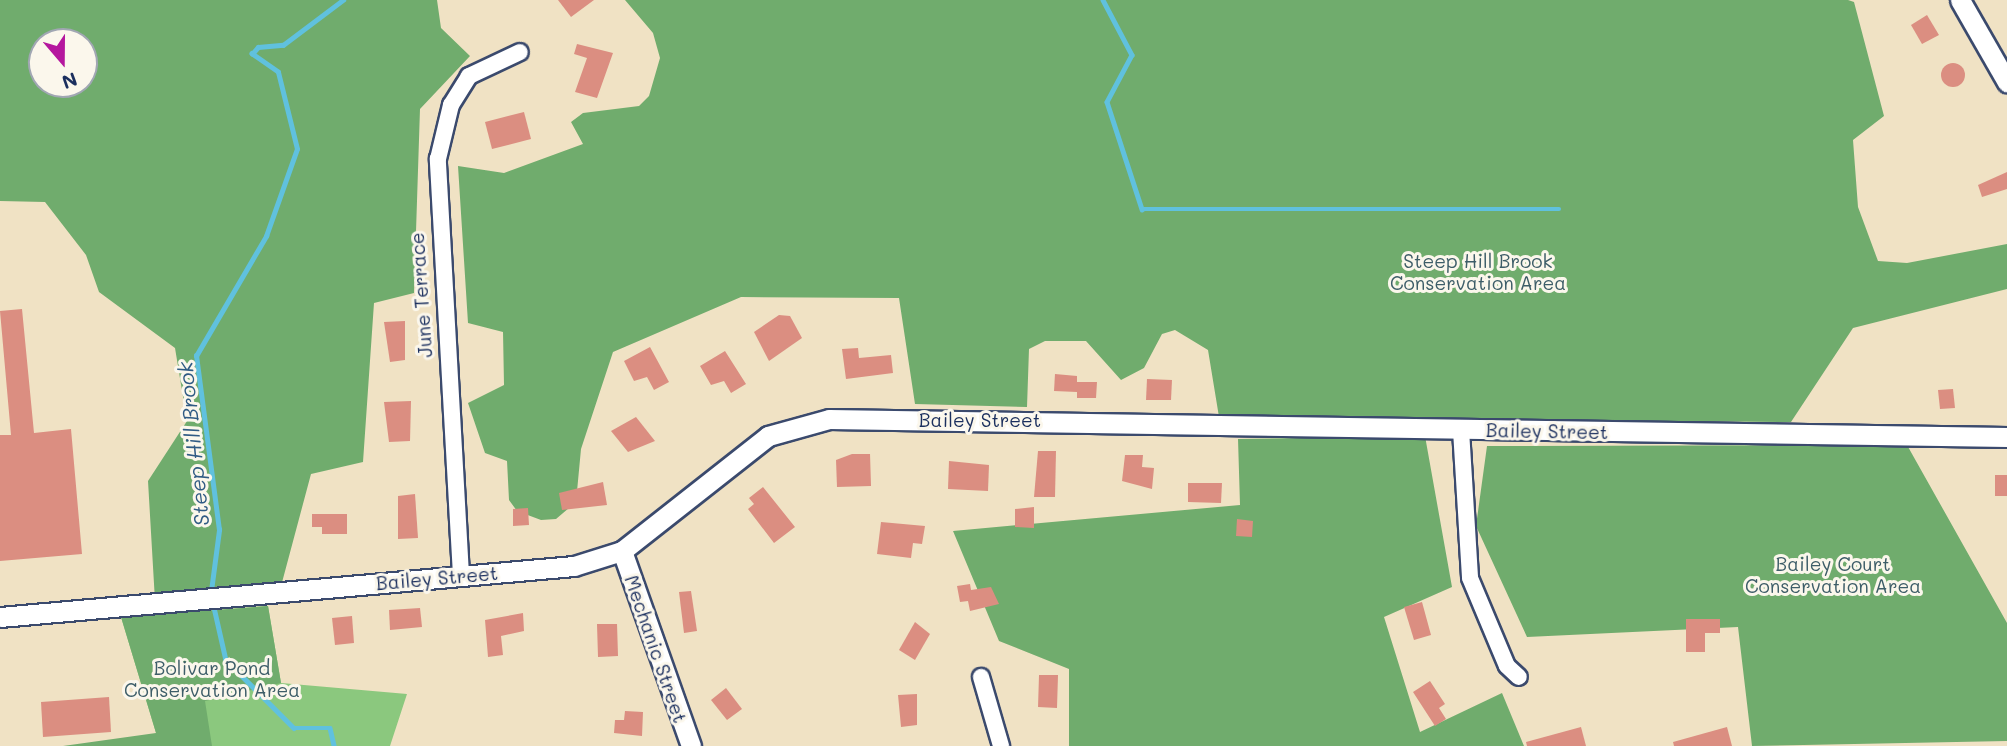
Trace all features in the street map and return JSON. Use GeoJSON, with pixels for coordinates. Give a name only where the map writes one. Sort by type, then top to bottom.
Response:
{"type":"FeatureCollection","features":[{"type":"Feature","properties":{"kind":"street"},"geometry":{"type":"LineString","coordinates":[[1960,0],[2007,82]]}},
{"type":"Feature","properties":{"kind":"street","name":"June Terrace"},"geometry":{"type":"LineString","coordinates":[[461,575],[438,159],[451,105],[469,76],[520,52]]}},
{"type":"Feature","properties":{"kind":"street","name":"Bailey Street"},"geometry":{"type":"LineString","coordinates":[[0,617],[211,601],[574,566],[622,551],[745,450],[806,422],[996,419],[1461,430],[2007,437]]}},
{"type":"Feature","properties":{"kind":"street"},"geometry":{"type":"LineString","coordinates":[[1461,430],[1470,578],[1507,666],[1519,677]]}},
{"type":"Feature","properties":{"kind":"street","name":"Mechanic Street"},"geometry":{"type":"LineString","coordinates":[[622,551],[691,746]]}},
{"type":"Feature","properties":{"kind":"street"},"geometry":{"type":"LineString","coordinates":[[981,677],[1001,746]]}},
{"type":"Feature","properties":{"kind":"green space"},"geometry":{"type":"Polygon","coordinates":[[[0,0],[437,0],[441,28],[470,56],[420,109],[414,293],[374,303],[363,462],[311,474],[280,590],[155,601],[148,481],[187,421],[175,348],[99,292],[86,255],[45,202],[0,201],[0,0]]]}},
{"type":"Feature","properties":{"kind":"green space","name":"Steep Hill Brook Conservation Area"},"geometry":{"type":"Polygon","coordinates":[[[625,0],[1848,0],[1854,2],[1884,116],[1853,140],[1858,207],[1878,261],[1907,263],[2007,244],[2007,289],[1853,328],[1791,422],[1219,417],[1208,350],[1175,330],[1162,334],[1144,368],[1121,380],[1086,341],[1045,341],[1029,349],[1027,407],[915,404],[899,298],[741,297],[613,352],[581,449],[576,502],[556,519],[541,520],[517,511],[509,500],[507,461],[485,453],[468,403],[504,385],[503,332],[468,323],[458,166],[504,173],[583,144],[571,122],[583,113],[639,106],[649,96],[660,58],[653,33],[625,0]]]}},
{"type":"Feature","properties":{"kind":"green space"},"geometry":{"type":"Polygon","coordinates":[[[1425,436],[1452,587],[1384,617],[1420,732],[1502,693],[1524,746],[1069,746],[1069,669],[999,641],[953,531],[1240,505],[1238,439],[1425,436]]]}},
{"type":"Feature","properties":{"kind":"green space","name":"Bailey Court Conservation Area"},"geometry":{"type":"Polygon","coordinates":[[[1907,445],[2007,623],[2007,741],[1752,746],[1738,627],[1527,637],[1476,526],[1487,446],[1907,445]]]}},
{"type":"Feature","properties":{"kind":"green space","name":"Bolivar Pond Conservation Area"},"geometry":{"type":"Polygon","coordinates":[[[268,606],[281,683],[407,694],[390,746],[160,746],[121,617],[268,606]]]}},
{"type":"Feature","properties":{"kind":"green space"},"geometry":{"type":"Polygon","coordinates":[[[268,606],[281,683],[205,701],[212,746],[63,746],[156,733],[121,617],[268,606]]]}},
{"type":"Feature","properties":{"kind":"building"},"geometry":{"type":"Polygon","coordinates":[[[558,0],[594,0],[571,17],[558,0]]]}},
{"type":"Feature","properties":{"kind":"building"},"geometry":{"type":"Polygon","coordinates":[[[1927,15],[1939,35],[1922,44],[1911,25],[1927,15]]]}},
{"type":"Feature","properties":{"kind":"building"},"geometry":{"type":"Polygon","coordinates":[[[577,44],[613,53],[597,98],[575,92],[587,58],[574,54],[577,44]]]}},
{"type":"Feature","properties":{"kind":"building"},"geometry":{"type":"Polygon","coordinates":[[[1953,63],[1964,70],[1965,75],[1958,86],[1953,87],[1942,80],[1941,75],[1948,64],[1953,63]]]}},
{"type":"Feature","properties":{"kind":"building"},"geometry":{"type":"Polygon","coordinates":[[[524,112],[531,139],[492,149],[485,122],[524,112]]]}},
{"type":"Feature","properties":{"kind":"building"},"geometry":{"type":"Polygon","coordinates":[[[2007,172],[2007,189],[1982,197],[1978,185],[2007,172]]]}},
{"type":"Feature","properties":{"kind":"building"},"geometry":{"type":"Polygon","coordinates":[[[22,309],[34,433],[71,429],[82,554],[0,561],[0,435],[11,435],[0,311],[22,309]]]}},
{"type":"Feature","properties":{"kind":"building"},"geometry":{"type":"Polygon","coordinates":[[[779,315],[790,316],[802,338],[769,361],[754,332],[779,315]]]}},
{"type":"Feature","properties":{"kind":"building"},"geometry":{"type":"Polygon","coordinates":[[[405,321],[405,360],[390,362],[384,322],[405,321]]]}},
{"type":"Feature","properties":{"kind":"building"},"geometry":{"type":"Polygon","coordinates":[[[650,347],[669,382],[654,390],[647,377],[634,381],[624,361],[650,347]]]}},
{"type":"Feature","properties":{"kind":"building"},"geometry":{"type":"Polygon","coordinates":[[[858,348],[859,358],[891,355],[893,373],[846,379],[842,349],[858,348]]]}},
{"type":"Feature","properties":{"kind":"building"},"geometry":{"type":"Polygon","coordinates":[[[725,351],[746,384],[731,393],[724,381],[711,385],[700,366],[725,351]]]}},
{"type":"Feature","properties":{"kind":"building"},"geometry":{"type":"Polygon","coordinates":[[[1055,374],[1077,376],[1077,392],[1054,391],[1055,374]]]}},
{"type":"Feature","properties":{"kind":"building"},"geometry":{"type":"Polygon","coordinates":[[[1147,379],[1172,380],[1171,400],[1146,400],[1147,379]]]}},
{"type":"Feature","properties":{"kind":"building"},"geometry":{"type":"Polygon","coordinates":[[[1077,382],[1097,382],[1096,398],[1077,398],[1077,382]]]}},
{"type":"Feature","properties":{"kind":"building"},"geometry":{"type":"Polygon","coordinates":[[[1953,389],[1955,408],[1940,409],[1938,390],[1953,389]]]}},
{"type":"Feature","properties":{"kind":"building"},"geometry":{"type":"Polygon","coordinates":[[[411,401],[410,441],[389,442],[384,402],[411,401]]]}},
{"type":"Feature","properties":{"kind":"building"},"geometry":{"type":"Polygon","coordinates":[[[636,417],[655,441],[628,452],[611,431],[636,417]]]}},
{"type":"Feature","properties":{"kind":"building"},"geometry":{"type":"Polygon","coordinates":[[[1038,451],[1056,451],[1055,497],[1034,497],[1038,451]]]}},
{"type":"Feature","properties":{"kind":"building"},"geometry":{"type":"Polygon","coordinates":[[[852,454],[870,454],[871,486],[837,487],[836,460],[852,454]]]}},
{"type":"Feature","properties":{"kind":"building"},"geometry":{"type":"Polygon","coordinates":[[[1125,455],[1143,455],[1142,467],[1154,468],[1152,489],[1122,481],[1125,455]]]}},
{"type":"Feature","properties":{"kind":"building"},"geometry":{"type":"Polygon","coordinates":[[[949,461],[989,465],[988,491],[948,489],[949,461]]]}},
{"type":"Feature","properties":{"kind":"building"},"geometry":{"type":"Polygon","coordinates":[[[1995,475],[2007,475],[2007,496],[1995,496],[1995,475]]]}},
{"type":"Feature","properties":{"kind":"building"},"geometry":{"type":"Polygon","coordinates":[[[603,482],[607,505],[562,510],[559,493],[603,482]]]}},
{"type":"Feature","properties":{"kind":"building"},"geometry":{"type":"Polygon","coordinates":[[[1188,483],[1222,483],[1221,503],[1188,502],[1188,483]]]}},
{"type":"Feature","properties":{"kind":"building"},"geometry":{"type":"Polygon","coordinates":[[[763,487],[795,527],[774,543],[748,509],[754,504],[749,498],[763,487]]]}},
{"type":"Feature","properties":{"kind":"building"},"geometry":{"type":"Polygon","coordinates":[[[415,494],[418,538],[398,539],[398,496],[415,494]]]}},
{"type":"Feature","properties":{"kind":"building"},"geometry":{"type":"Polygon","coordinates":[[[1034,507],[1034,528],[1015,527],[1015,509],[1034,507]]]}},
{"type":"Feature","properties":{"kind":"building"},"geometry":{"type":"Polygon","coordinates":[[[528,508],[529,525],[513,526],[513,509],[528,508]]]}},
{"type":"Feature","properties":{"kind":"building"},"geometry":{"type":"Polygon","coordinates":[[[312,514],[347,514],[347,534],[322,534],[322,527],[312,527],[312,514]]]}},
{"type":"Feature","properties":{"kind":"building"},"geometry":{"type":"Polygon","coordinates":[[[1237,519],[1253,521],[1252,537],[1236,536],[1237,519]]]}},
{"type":"Feature","properties":{"kind":"building"},"geometry":{"type":"Polygon","coordinates":[[[881,522],[925,526],[922,544],[913,543],[911,558],[877,554],[881,522]]]}},
{"type":"Feature","properties":{"kind":"building"},"geometry":{"type":"Polygon","coordinates":[[[970,584],[971,590],[991,587],[999,604],[970,611],[968,601],[960,602],[957,586],[970,584]]]}},
{"type":"Feature","properties":{"kind":"building"},"geometry":{"type":"Polygon","coordinates":[[[691,591],[697,631],[684,633],[679,592],[691,591]]]}},
{"type":"Feature","properties":{"kind":"building"},"geometry":{"type":"Polygon","coordinates":[[[1422,602],[1431,635],[1414,640],[1404,607],[1422,602]]]}},
{"type":"Feature","properties":{"kind":"building"},"geometry":{"type":"Polygon","coordinates":[[[420,608],[422,627],[390,630],[389,610],[420,608]]]}},
{"type":"Feature","properties":{"kind":"building"},"geometry":{"type":"Polygon","coordinates":[[[523,613],[524,631],[501,636],[503,655],[488,657],[485,620],[523,613]]]}},
{"type":"Feature","properties":{"kind":"building"},"geometry":{"type":"Polygon","coordinates":[[[352,616],[354,643],[335,645],[332,618],[352,616]]]}},
{"type":"Feature","properties":{"kind":"building"},"geometry":{"type":"Polygon","coordinates":[[[1686,619],[1720,619],[1720,633],[1705,633],[1705,652],[1686,652],[1686,619]]]}},
{"type":"Feature","properties":{"kind":"building"},"geometry":{"type":"Polygon","coordinates":[[[915,622],[930,634],[915,660],[899,650],[915,622]]]}},
{"type":"Feature","properties":{"kind":"building"},"geometry":{"type":"Polygon","coordinates":[[[597,624],[617,624],[618,656],[598,657],[597,624]]]}},
{"type":"Feature","properties":{"kind":"building"},"geometry":{"type":"Polygon","coordinates":[[[1039,675],[1058,675],[1057,708],[1038,707],[1039,675]]]}},
{"type":"Feature","properties":{"kind":"building"},"geometry":{"type":"Polygon","coordinates":[[[1430,681],[1445,704],[1439,708],[1446,719],[1435,726],[1413,692],[1430,681]]]}},
{"type":"Feature","properties":{"kind":"building"},"geometry":{"type":"Polygon","coordinates":[[[726,688],[742,709],[727,720],[711,700],[726,688]]]}},
{"type":"Feature","properties":{"kind":"building"},"geometry":{"type":"Polygon","coordinates":[[[917,694],[917,725],[901,727],[898,695],[917,694]]]}},
{"type":"Feature","properties":{"kind":"building"},"geometry":{"type":"Polygon","coordinates":[[[109,697],[111,732],[43,737],[41,702],[109,697]]]}},
{"type":"Feature","properties":{"kind":"building"},"geometry":{"type":"Polygon","coordinates":[[[625,711],[643,712],[642,736],[614,733],[615,720],[624,720],[625,711]]]}},
{"type":"Feature","properties":{"kind":"building"},"geometry":{"type":"Polygon","coordinates":[[[1581,727],[1586,746],[1527,746],[1526,742],[1581,727]]]}},
{"type":"Feature","properties":{"kind":"building"},"geometry":{"type":"Polygon","coordinates":[[[1727,727],[1732,746],[1674,746],[1673,742],[1727,727]]]}},
{"type":"Feature","properties":{"kind":"waterway","name":"Steep Hill Brook"},"geometry":{"type":"LineString","coordinates":[[211,591],[219,530],[196,356],[266,236],[297,149],[278,72],[252,54],[258,47],[283,45],[343,0]]}},
{"type":"Feature","properties":{"kind":"waterway"},"geometry":{"type":"LineString","coordinates":[[1103,0],[1132,55],[1107,102],[1142,209],[1559,209]]}},
{"type":"Feature","properties":{"kind":"waterway","name":"Steep Hill Brook"},"geometry":{"type":"LineString","coordinates":[[213,603],[226,660],[294,728],[330,728],[334,746]]}}]}
